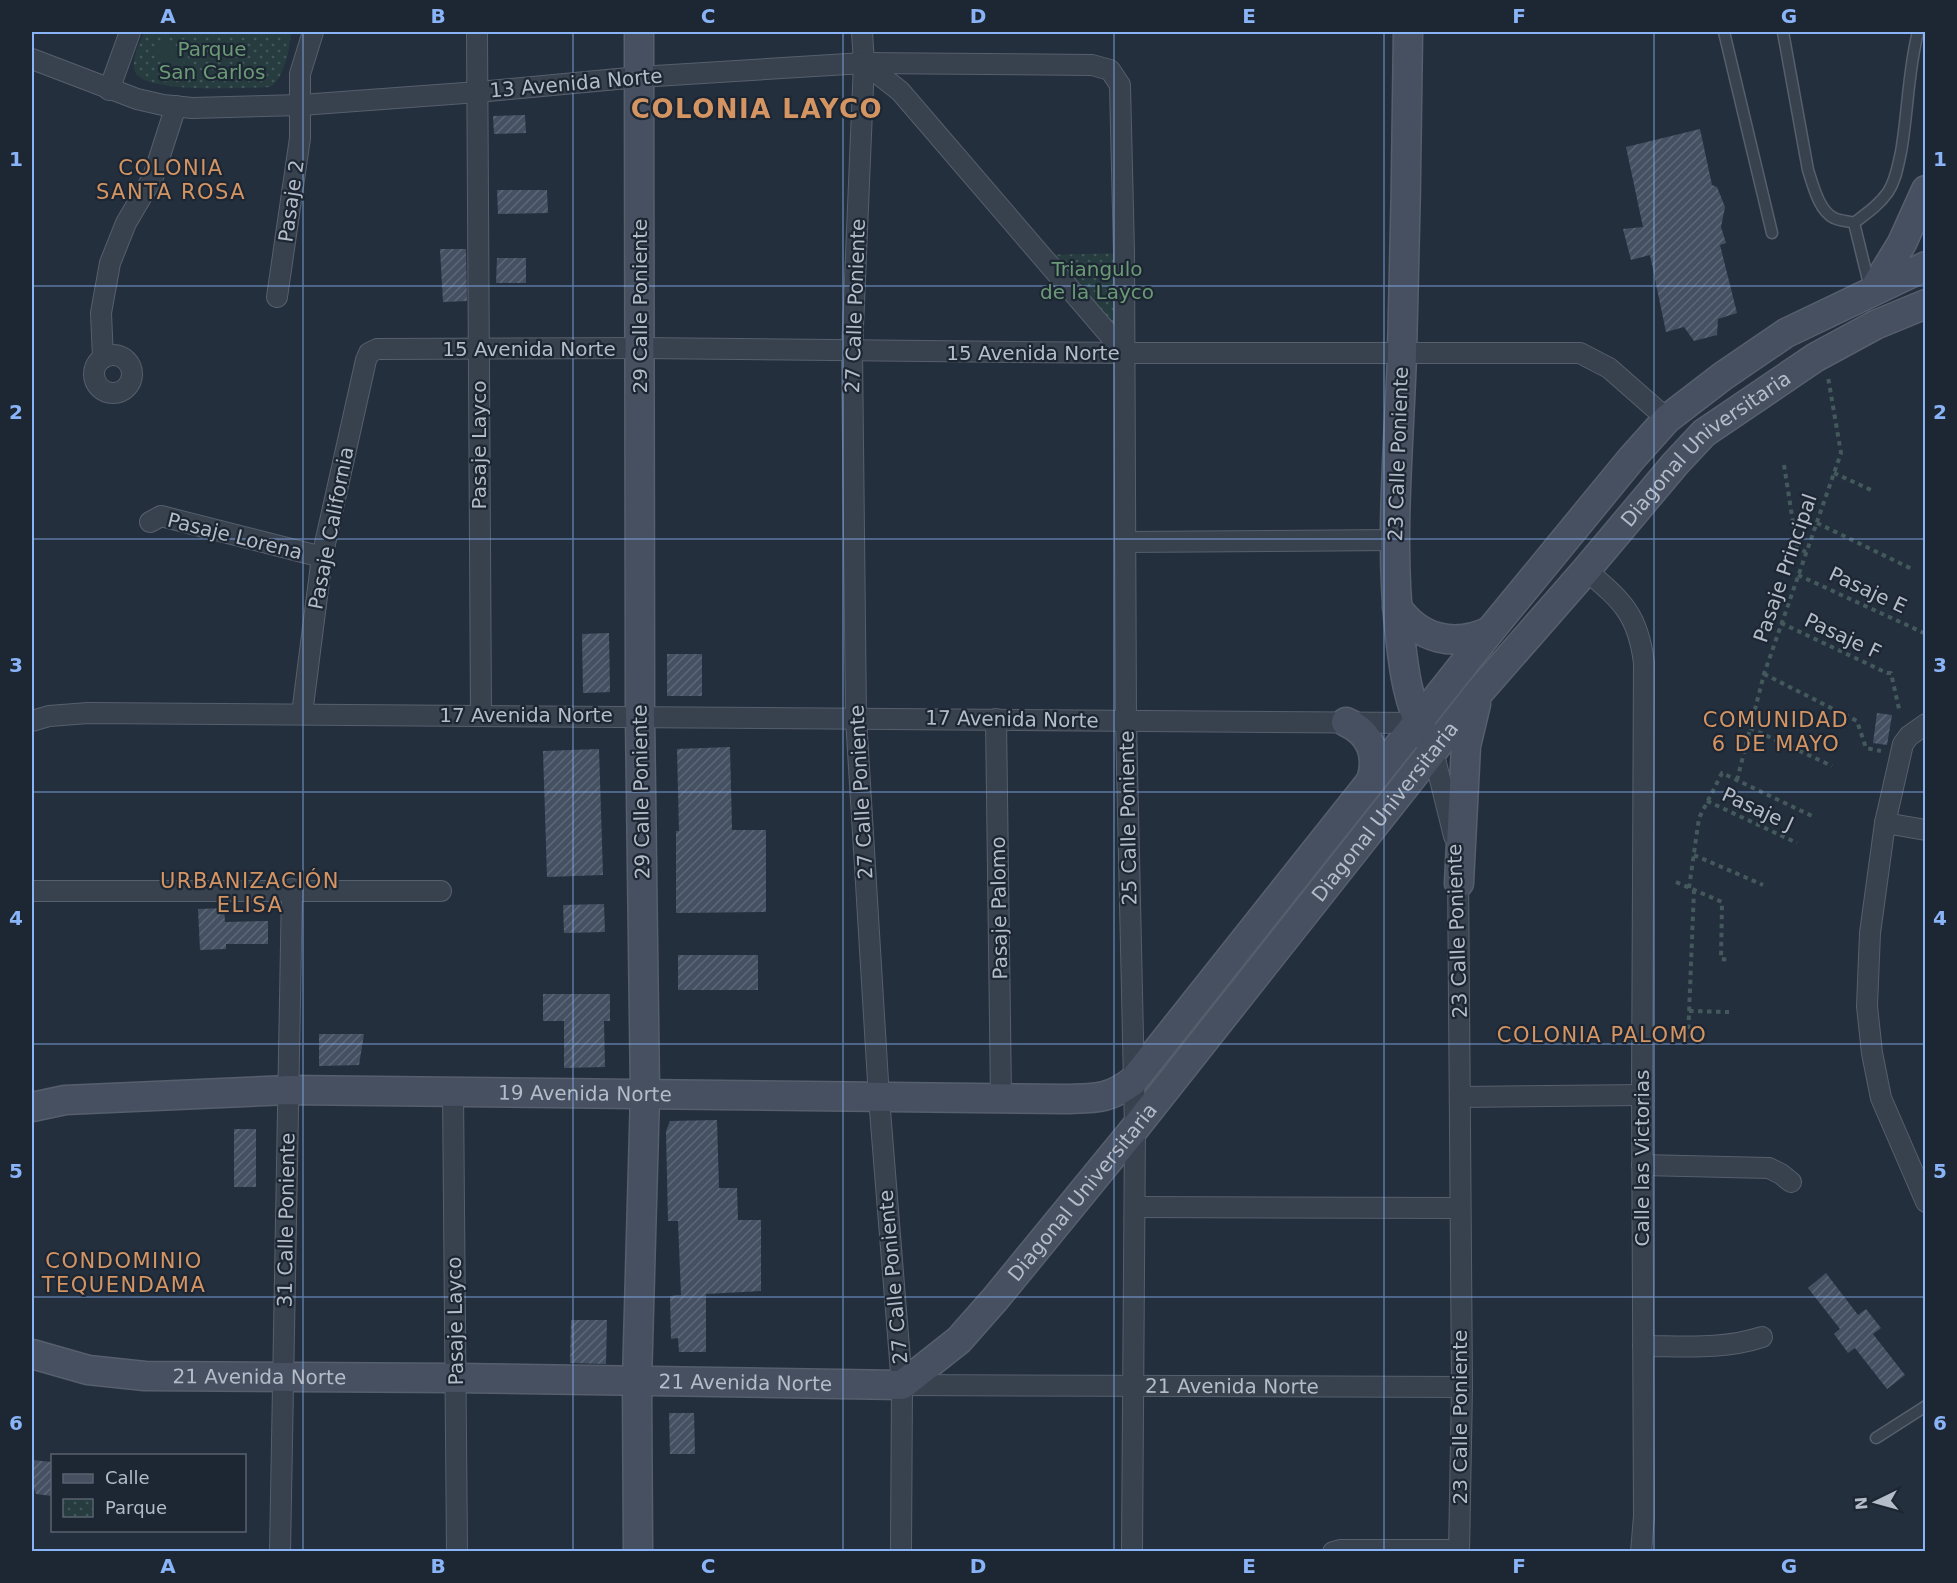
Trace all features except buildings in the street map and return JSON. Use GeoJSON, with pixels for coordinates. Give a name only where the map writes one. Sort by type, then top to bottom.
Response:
{"type":"FeatureCollection","features":[{"type":"Feature","properties":{"kind":"main road","name":"29 Calle Poniente"},"geometry":{"type":"LineString","coordinates":[[638,1551],[637,1382],[645,1094],[640,716],[639,32]]}},
{"type":"Feature","properties":{"kind":"main road","name":"23 Calle Poniente"},"geometry":{"type":"LineString","coordinates":[[1408,32],[1402,353],[1394,540],[1396,607],[1410,703],[1433,751]]}},
{"type":"Feature","properties":{"kind":"main road"},"geometry":{"type":"LineString","coordinates":[[1873,290],[1902,243],[1926,190]]}},
{"type":"Feature","properties":{"kind":"main road","name":"Diagonal Universitaria"},"geometry":{"type":"LineString","coordinates":[[1133,1081],[1490,631],[1667,418],[1786,333],[1926,266]]}},
{"type":"Feature","properties":{"kind":"main road","name":"Diagonal Universitaria"},"geometry":{"type":"LineString","coordinates":[[903,1385],[959,1340],[996,1298],[1135,1128],[1481,690],[1704,433],[1816,357],[1875,325],[1926,304]]}},
{"type":"Feature","properties":{"kind":"main road"},"geometry":{"type":"LineString","coordinates":[[1396,607],[1403,617],[1417,628],[1444,640],[1467,639],[1490,631]]}},
{"type":"Feature","properties":{"kind":"main road"},"geometry":{"type":"LineString","coordinates":[[1459,883],[1466,746],[1473,712],[1481,690]]}},
{"type":"Feature","properties":{"kind":"main road"},"geometry":{"type":"LineString","coordinates":[[1346,722],[1364,734],[1371,746],[1375,760],[1371,781]]}},
{"type":"Feature","properties":{"kind":"main road","name":"19 Avenida Norte"},"geometry":{"type":"LineString","coordinates":[[32,1107],[65,1100],[289,1090],[879,1098],[1100,1098],[1118,1092],[1133,1081]]}},
{"type":"Feature","properties":{"kind":"main road","name":"21 Avenida Norte"},"geometry":{"type":"LineString","coordinates":[[32,1354],[66,1365],[113,1374],[177,1377],[455,1378],[903,1385]]}},
{"type":"Feature","properties":{"kind":"street"},"geometry":{"type":"LineString","coordinates":[[109,90],[130,32]]}},
{"type":"Feature","properties":{"kind":"street","name":"Pasaje 2"},"geometry":{"type":"LineString","coordinates":[[277,297],[300,138],[300,74],[313,32]]}},
{"type":"Feature","properties":{"kind":"street","name":"Pasaje Layco"},"geometry":{"type":"LineString","coordinates":[[477,32],[481,715]]}},
{"type":"Feature","properties":{"kind":"street"},"geometry":{"type":"LineString","coordinates":[[850,32],[864,63],[900,91],[1125,353]]}},
{"type":"Feature","properties":{"kind":"street","name":"27 Calle Poniente"},"geometry":{"type":"LineString","coordinates":[[862,32],[864,63],[852,351],[856,718],[879,1098],[903,1385],[901,1551]]}},
{"type":"Feature","properties":{"kind":"street","name":"13 Avenida Norte"},"geometry":{"type":"LineString","coordinates":[[32,59],[109,90],[151,102],[176,106],[233,108],[478,92],[639,76],[864,63],[1092,65],[1110,70],[1120,85]]}},
{"type":"Feature","properties":{"kind":"street","name":"25 Calle Poniente"},"geometry":{"type":"LineString","coordinates":[[1120,85],[1125,353],[1126,721],[1135,1128],[1132,1551]]}},
{"type":"Feature","properties":{"kind":"street"},"geometry":{"type":"LineString","coordinates":[[103,358],[101,313],[110,263],[126,223],[153,177],[176,106]]}},
{"type":"Feature","properties":{"kind":"street","name":"15 Avenida Norte"},"geometry":{"type":"LineString","coordinates":[[377,349],[640,348],[1125,353],[1580,353],[1609,368],[1667,418]]}},
{"type":"Feature","properties":{"kind":"street","name":"Pasaje California"},"geometry":{"type":"LineString","coordinates":[[302,714],[322,557],[366,360],[369,353],[377,349]]}},
{"type":"Feature","properties":{"kind":"street","name":"Pasaje Lorena"},"geometry":{"type":"LineString","coordinates":[[150,522],[161,516],[322,557]]}},
{"type":"Feature","properties":{"kind":"street"},"geometry":{"type":"LineString","coordinates":[[1125,542],[1394,540]]}},
{"type":"Feature","properties":{"kind":"street","name":"Calle las Victorias"},"geometry":{"type":"LineString","coordinates":[[1586,570],[1626,608],[1636,626],[1644,663],[1642,1095],[1644,1516],[1641,1551]]}},
{"type":"Feature","properties":{"kind":"street","name":"17 Avenida Norte"},"geometry":{"type":"LineString","coordinates":[[32,721],[49,716],[88,712],[1418,723]]}},
{"type":"Feature","properties":{"kind":"street","name":"Pasaje Palomo"},"geometry":{"type":"LineString","coordinates":[[996,719],[1001,1098]]}},
{"type":"Feature","properties":{"kind":"street"},"geometry":{"type":"LineString","coordinates":[[1926,724],[1909,736],[1903,744],[1885,823],[1870,933],[1868,1018],[1881,1098],[1926,1202]]}},
{"type":"Feature","properties":{"kind":"street","name":"23 Calle Poniente"},"geometry":{"type":"LineString","coordinates":[[1433,751],[1454,830],[1459,883],[1459,1208],[1462,1387],[1459,1551]]}},
{"type":"Feature","properties":{"kind":"street"},"geometry":{"type":"LineString","coordinates":[[1885,823],[1926,830]]}},
{"type":"Feature","properties":{"kind":"street"},"geometry":{"type":"LineString","coordinates":[[32,891],[292,889],[441,891]]}},
{"type":"Feature","properties":{"kind":"street","name":"31 Calle Poniente"},"geometry":{"type":"LineString","coordinates":[[280,1551],[292,889]]}},
{"type":"Feature","properties":{"kind":"street","name":"Pasaje Layco"},"geometry":{"type":"LineString","coordinates":[[453,1092],[457,1551]]}},
{"type":"Feature","properties":{"kind":"street"},"geometry":{"type":"LineString","coordinates":[[1460,1097],[1642,1095]]}},
{"type":"Feature","properties":{"kind":"street"},"geometry":{"type":"LineString","coordinates":[[1642,1165],[1769,1168],[1791,1182]]}},
{"type":"Feature","properties":{"kind":"street"},"geometry":{"type":"LineString","coordinates":[[1135,1207],[1459,1208]]}},
{"type":"Feature","properties":{"kind":"street"},"geometry":{"type":"LineString","coordinates":[[1643,1346],[1726,1346],[1762,1337]]}},
{"type":"Feature","properties":{"kind":"street","name":"21 Avenida Norte"},"geometry":{"type":"LineString","coordinates":[[903,1385],[1462,1387]]}},
{"type":"Feature","properties":{"kind":"street"},"geometry":{"type":"LineString","coordinates":[[1333,1551],[1459,1551]]}},
{"type":"Feature","properties":{"kind":"lane"},"geometry":{"type":"LineString","coordinates":[[1724,32],[1772,233]]}},
{"type":"Feature","properties":{"kind":"lane"},"geometry":{"type":"LineString","coordinates":[[1783,32],[1808,170],[1814,189],[1820,202],[1833,218],[1854,223],[1877,206],[1890,189],[1898,169],[1904,138],[1913,49],[1918,32]]}},
{"type":"Feature","properties":{"kind":"lane"},"geometry":{"type":"LineString","coordinates":[[1854,223],[1873,290]]}},
{"type":"Feature","properties":{"kind":"lane"},"geometry":{"type":"LineString","coordinates":[[1876,1438],[1926,1406]]}},
{"type":"Feature","properties":{"kind":"path","name":"Pasaje Principal"},"geometry":{"type":"LineString","coordinates":[[1737,780],[1764,674],[1841,453],[1827,376]]}},
{"type":"Feature","properties":{"kind":"path"},"geometry":{"type":"LineString","coordinates":[[1784,465],[1797,548],[1806,552]]}},
{"type":"Feature","properties":{"kind":"path"},"geometry":{"type":"LineString","coordinates":[[1834,473],[1871,490]]}},
{"type":"Feature","properties":{"kind":"path"},"geometry":{"type":"LineString","coordinates":[[1817,523],[1912,569]]}},
{"type":"Feature","properties":{"kind":"path","name":"Pasaje E"},"geometry":{"type":"LineString","coordinates":[[1798,575],[1924,633]]}},
{"type":"Feature","properties":{"kind":"path","name":"Pasaje F"},"geometry":{"type":"LineString","coordinates":[[1781,623],[1891,673],[1899,709]]}},
{"type":"Feature","properties":{"kind":"path"},"geometry":{"type":"LineString","coordinates":[[1764,674],[1857,721],[1866,748],[1881,751]]}},
{"type":"Feature","properties":{"kind":"path"},"geometry":{"type":"LineString","coordinates":[[1750,728],[1832,766]]}},
{"type":"Feature","properties":{"kind":"path"},"geometry":{"type":"LineString","coordinates":[[1689,888],[1699,818],[1722,773],[1812,816]]}},
{"type":"Feature","properties":{"kind":"path","name":"Pasaje J"},"geometry":{"type":"LineString","coordinates":[[1707,801],[1797,843]]}},
{"type":"Feature","properties":{"kind":"path"},"geometry":{"type":"LineString","coordinates":[[1694,855],[1763,885]]}},
{"type":"Feature","properties":{"kind":"path"},"geometry":{"type":"LineString","coordinates":[[1676,882],[1722,902],[1721,959],[1730,960]]}},
{"type":"Feature","properties":{"kind":"path"},"geometry":{"type":"LineString","coordinates":[[1688,1038],[1694,890]]}},
{"type":"Feature","properties":{"kind":"path"},"geometry":{"type":"LineString","coordinates":[[1689,1011],[1729,1012]]}},
{"type":"Feature","properties":{"kind":"green space","name":"Parque San Carlos"},"geometry":{"type":"Polygon","coordinates":[[[144,32],[291,32],[283,70],[270,87],[197,88],[157,84],[143,79],[135,72],[136,52],[144,32]]]}},
{"type":"Feature","properties":{"kind":"green space"},"geometry":{"type":"Polygon","coordinates":[[[162,40],[187,66],[177,76],[152,50],[162,40]]]}},
{"type":"Feature","properties":{"kind":"green space","name":"Triangulo de la Layco"},"geometry":{"type":"Polygon","coordinates":[[[1124,253],[1125,353],[1040,255],[1124,253]]]}},
{"type":"Feature","properties":{"kind":"district","name":"COLONIA LAYCO"},"geometry":{"type":"Point","coordinates":[757,109]}},
{"type":"Feature","properties":{"kind":"district","name":"COLONIA SANTA ROSA"},"geometry":{"type":"Point","coordinates":[171,180]}},
{"type":"Feature","properties":{"kind":"district","name":"COMUNIDAD 6 DE MAYO"},"geometry":{"type":"Point","coordinates":[1776,732]}},
{"type":"Feature","properties":{"kind":"district","name":"URBANIZACIÓN ELISA"},"geometry":{"type":"Point","coordinates":[250,893]}},
{"type":"Feature","properties":{"kind":"district","name":"COLONIA PALOMO"},"geometry":{"type":"Point","coordinates":[1602,1035]}},
{"type":"Feature","properties":{"kind":"district","name":"CONDOMINIO TEQUENDAMA"},"geometry":{"type":"Point","coordinates":[124,1273]}}]}
